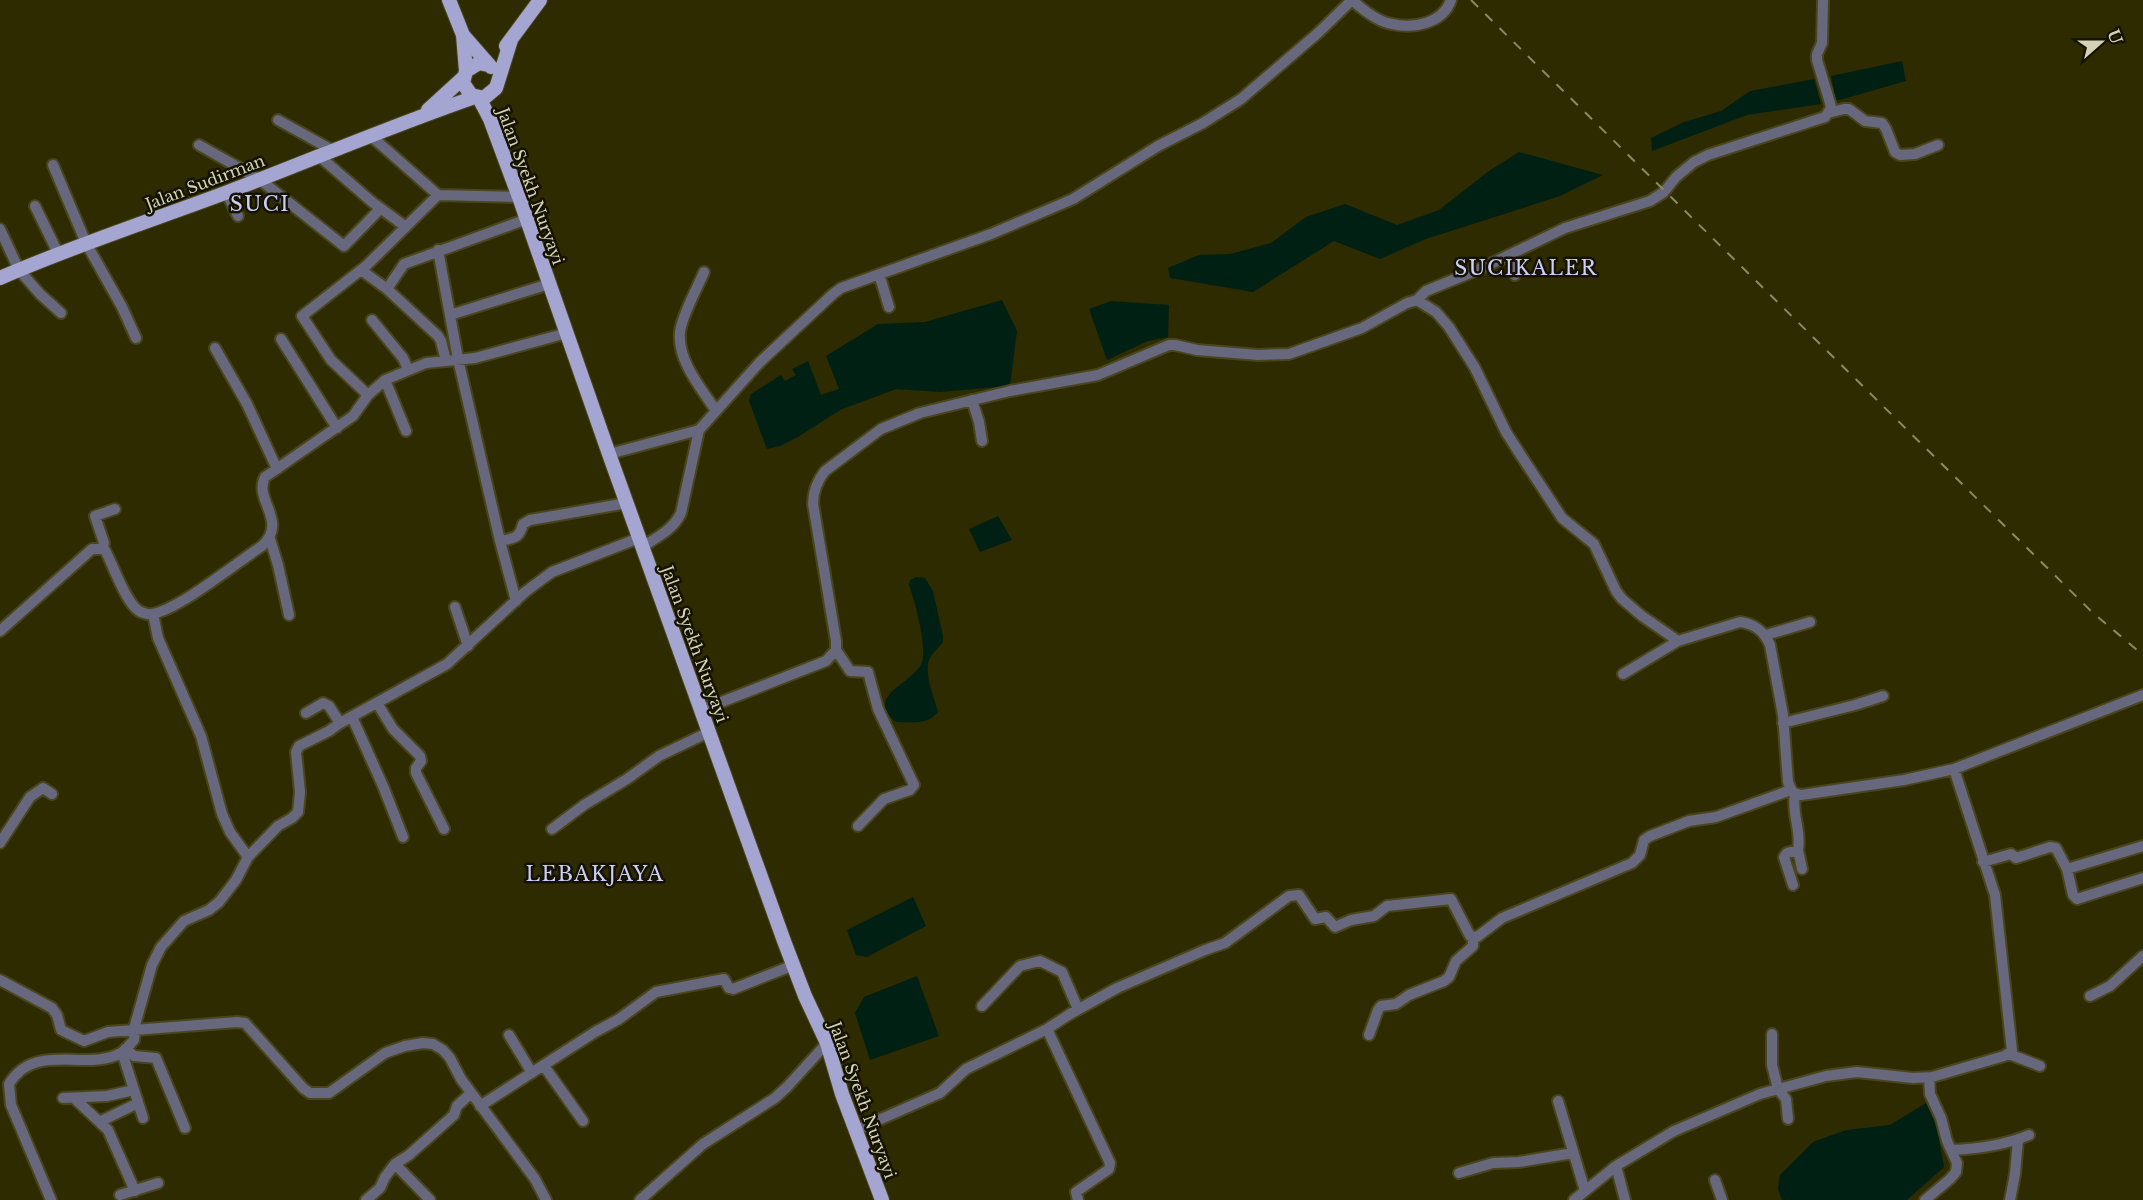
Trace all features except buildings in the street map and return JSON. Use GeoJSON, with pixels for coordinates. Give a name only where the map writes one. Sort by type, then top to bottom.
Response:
{"type":"FeatureCollection","features":[{"type":"Feature","properties":{"kind":"main road"},"geometry":{"type":"LineString","coordinates":[[449,0],[463,35],[495,72],[490,119]]}},
{"type":"Feature","properties":{"kind":"main road"},"geometry":{"type":"LineString","coordinates":[[465,74],[474,65],[488,65],[511,40],[540,0]]}},
{"type":"Feature","properties":{"kind":"main road"},"geometry":{"type":"LineString","coordinates":[[463,35],[467,92],[484,98],[495,87],[511,40]]}},
{"type":"Feature","properties":{"kind":"main road","name":"Jalan Sudirman"},"geometry":{"type":"LineString","coordinates":[[422,115],[465,74]]}},
{"type":"Feature","properties":{"kind":"main road","name":"Jalan Sudirman"},"geometry":{"type":"LineString","coordinates":[[0,278],[58,253],[226,192],[422,115],[477,97]]}},
{"type":"Feature","properties":{"kind":"main road","name":"Jalan Syekh Nuryayi"},"geometry":{"type":"LineString","coordinates":[[477,97],[490,119],[519,197],[701,710],[794,966],[827,1043],[842,1094],[882,1200]]}},
{"type":"Feature","properties":{"kind":"street"},"geometry":{"type":"LineString","coordinates":[[51,1200],[11,1105],[9,1086],[12,1079],[31,1064],[48,1060],[109,1057],[123,1051],[134,1034],[152,964],[161,947],[184,921],[209,910],[219,902],[236,880],[248,857],[278,826],[298,812],[300,792],[296,752],[299,746],[441,668],[468,646],[530,587],[557,570],[664,533],[677,522],[681,513],[699,430],[760,362],[841,288],[991,234],[1072,199],[1158,146],[1203,123],[1241,99],[1318,33],[1352,0],[1364,10],[1390,24],[1419,25],[1444,14],[1451,0]]}},
{"type":"Feature","properties":{"kind":"street"},"geometry":{"type":"LineString","coordinates":[[1824,0],[1822,43],[1817,54],[1830,103],[1828,113]]}},
{"type":"Feature","properties":{"kind":"street"},"geometry":{"type":"LineString","coordinates":[[701,710],[826,661],[836,650],[837,641],[813,495],[825,471],[881,429],[920,413],[972,400],[1098,375],[1169,345],[1197,350],[1274,356],[1289,354],[1362,328],[1407,303],[1418,300],[1426,291],[1565,228],[1650,201],[1664,192],[1676,177],[1694,162],[1708,155],[1825,117],[1828,113],[1844,108],[1865,120],[1882,123],[1895,152],[1900,155],[1915,154],[1938,146]]}},
{"type":"Feature","properties":{"kind":"street"},"geometry":{"type":"LineString","coordinates":[[278,120],[332,150]]}},
{"type":"Feature","properties":{"kind":"street"},"geometry":{"type":"LineString","coordinates":[[371,135],[438,195],[519,197]]}},
{"type":"Feature","properties":{"kind":"street"},"geometry":{"type":"LineString","coordinates":[[199,145],[259,179],[344,246],[380,209]]}},
{"type":"Feature","properties":{"kind":"street"},"geometry":{"type":"LineString","coordinates":[[318,155],[380,209],[406,227]]}},
{"type":"Feature","properties":{"kind":"street"},"geometry":{"type":"LineString","coordinates":[[53,165],[86,243],[122,307],[136,338]]}},
{"type":"Feature","properties":{"kind":"street"},"geometry":{"type":"LineString","coordinates":[[226,192],[238,216]]}},
{"type":"Feature","properties":{"kind":"street"},"geometry":{"type":"LineString","coordinates":[[368,396],[331,360],[302,316],[361,270],[438,195]]}},
{"type":"Feature","properties":{"kind":"street"},"geometry":{"type":"LineString","coordinates":[[35,206],[58,253]]}},
{"type":"Feature","properties":{"kind":"street"},"geometry":{"type":"LineString","coordinates":[[387,290],[404,264],[527,219]]}},
{"type":"Feature","properties":{"kind":"street"},"geometry":{"type":"LineString","coordinates":[[0,229],[19,270],[61,313]]}},
{"type":"Feature","properties":{"kind":"street"},"geometry":{"type":"LineString","coordinates":[[438,250],[458,359],[516,601]]}},
{"type":"Feature","properties":{"kind":"street"},"geometry":{"type":"LineString","coordinates":[[1509,255],[1515,275]]}},
{"type":"Feature","properties":{"kind":"street"},"geometry":{"type":"LineString","coordinates":[[361,270],[438,336],[446,361]]}},
{"type":"Feature","properties":{"kind":"street"},"geometry":{"type":"LineString","coordinates":[[704,272],[681,326],[680,342],[692,375],[716,411]]}},
{"type":"Feature","properties":{"kind":"street"},"geometry":{"type":"LineString","coordinates":[[879,274],[889,307]]}},
{"type":"Feature","properties":{"kind":"street"},"geometry":{"type":"LineString","coordinates":[[450,315],[549,284]]}},
{"type":"Feature","properties":{"kind":"street"},"geometry":{"type":"LineString","coordinates":[[1418,300],[1436,312],[1449,327],[1475,368],[1506,432],[1562,518],[1594,544],[1622,599],[1642,616],[1678,640]]}},
{"type":"Feature","properties":{"kind":"street"},"geometry":{"type":"LineString","coordinates":[[372,320],[403,358],[408,369]]}},
{"type":"Feature","properties":{"kind":"street"},"geometry":{"type":"LineString","coordinates":[[0,631],[92,549],[105,550],[122,587],[136,610],[145,614],[153,614],[174,605],[270,539],[273,530],[262,482],[265,477],[356,414],[368,396],[385,380],[426,363],[475,358],[567,333]]}},
{"type":"Feature","properties":{"kind":"street"},"geometry":{"type":"LineString","coordinates":[[281,339],[337,428]]}},
{"type":"Feature","properties":{"kind":"street"},"geometry":{"type":"LineString","coordinates":[[215,348],[247,404],[277,469]]}},
{"type":"Feature","properties":{"kind":"street"},"geometry":{"type":"LineString","coordinates":[[385,380],[406,431]]}},
{"type":"Feature","properties":{"kind":"street"},"geometry":{"type":"LineString","coordinates":[[972,400],[982,441]]}},
{"type":"Feature","properties":{"kind":"street"},"geometry":{"type":"LineString","coordinates":[[609,454],[699,430]]}},
{"type":"Feature","properties":{"kind":"street"},"geometry":{"type":"LineString","coordinates":[[500,541],[517,537],[521,534],[524,524],[530,520],[627,503]]}},
{"type":"Feature","properties":{"kind":"street"},"geometry":{"type":"LineString","coordinates":[[102,549],[104,543],[95,516],[115,508]]}},
{"type":"Feature","properties":{"kind":"street"},"geometry":{"type":"LineString","coordinates":[[270,539],[289,615]]}},
{"type":"Feature","properties":{"kind":"street"},"geometry":{"type":"LineString","coordinates":[[455,607],[468,646]]}},
{"type":"Feature","properties":{"kind":"street"},"geometry":{"type":"LineString","coordinates":[[153,614],[158,638],[201,736],[222,814],[230,832],[248,857]]}},
{"type":"Feature","properties":{"kind":"street"},"geometry":{"type":"LineString","coordinates":[[1766,635],[1810,621]]}},
{"type":"Feature","properties":{"kind":"street"},"geometry":{"type":"LineString","coordinates":[[1623,674],[1678,640],[1740,622],[1754,626],[1766,635],[1770,645],[1783,723],[1788,782],[1793,792],[1802,869]]}},
{"type":"Feature","properties":{"kind":"street"},"geometry":{"type":"LineString","coordinates":[[836,650],[850,671],[866,670],[868,672],[878,709],[914,785],[910,790],[884,799],[858,826]]}},
{"type":"Feature","properties":{"kind":"street"},"geometry":{"type":"LineString","coordinates":[[1473,937],[1477,937],[1502,918],[1632,863],[1640,855],[1644,840],[1689,821],[1716,817],[1793,792],[1802,795],[1905,780],[1954,769],[2143,694]]}},
{"type":"Feature","properties":{"kind":"street"},"geometry":{"type":"LineString","coordinates":[[1783,723],[1883,696]]}},
{"type":"Feature","properties":{"kind":"street"},"geometry":{"type":"LineString","coordinates":[[306,713],[323,703],[329,706],[340,723]]}},
{"type":"Feature","properties":{"kind":"street"},"geometry":{"type":"LineString","coordinates":[[377,703],[393,729],[420,756],[421,761],[416,768],[416,773],[444,829]]}},
{"type":"Feature","properties":{"kind":"street"},"geometry":{"type":"LineString","coordinates":[[352,717],[403,837]]}},
{"type":"Feature","properties":{"kind":"street"},"geometry":{"type":"LineString","coordinates":[[552,829],[659,756],[709,732]]}},
{"type":"Feature","properties":{"kind":"street"},"geometry":{"type":"LineString","coordinates":[[1574,1200],[1616,1166],[1674,1131],[1760,1094],[1826,1076],[1857,1072],[1929,1078],[2012,1052],[1995,895],[1954,769]]}},
{"type":"Feature","properties":{"kind":"street"},"geometry":{"type":"LineString","coordinates":[[0,843],[30,797],[43,788],[52,794]]}},
{"type":"Feature","properties":{"kind":"street"},"geometry":{"type":"LineString","coordinates":[[2067,869],[2143,846]]}},
{"type":"Feature","properties":{"kind":"street"},"geometry":{"type":"LineString","coordinates":[[1983,862],[2012,854],[2016,858],[2050,847],[2056,848],[2067,869],[2073,895],[2077,899],[2143,878]]}},
{"type":"Feature","properties":{"kind":"street"},"geometry":{"type":"LineString","coordinates":[[1793,885],[1784,857],[1787,853],[1798,850]]}},
{"type":"Feature","properties":{"kind":"street"},"geometry":{"type":"LineString","coordinates":[[856,1130],[940,1092],[966,1069],[1047,1029],[1078,1009],[1122,986],[1226,943],[1282,900],[1294,895],[1300,898],[1314,918],[1326,917],[1335,927],[1351,920],[1374,916],[1387,906],[1451,899],[1464,926],[1473,937],[1473,946],[1456,961],[1449,977],[1444,981],[1409,995],[1396,1004],[1382,1006],[1378,1010],[1369,1035]]}},
{"type":"Feature","properties":{"kind":"street"},"geometry":{"type":"LineString","coordinates":[[2090,996],[2110,986],[2143,957]]}},
{"type":"Feature","properties":{"kind":"street"},"geometry":{"type":"LineString","coordinates":[[982,1006],[1020,966],[1040,961],[1062,972],[1078,1009]]}},
{"type":"Feature","properties":{"kind":"street"},"geometry":{"type":"LineString","coordinates":[[480,1106],[619,1019],[656,992],[724,979],[729,988],[733,989],[794,966]]}},
{"type":"Feature","properties":{"kind":"street"},"geometry":{"type":"LineString","coordinates":[[0,980],[52,1008],[57,1015],[61,1030],[78,1040],[85,1041],[108,1032],[134,1034],[245,1023],[310,1093],[329,1093],[385,1053],[423,1042],[432,1044],[443,1050],[450,1058],[480,1106],[535,1179],[546,1200]]}},
{"type":"Feature","properties":{"kind":"street"},"geometry":{"type":"LineString","coordinates":[[1047,1029],[1110,1163],[1109,1169],[1076,1192],[1078,1200]]}},
{"type":"Feature","properties":{"kind":"street"},"geometry":{"type":"LineString","coordinates":[[1772,1034],[1771,1054],[1778,1089],[1786,1099],[1788,1119]]}},
{"type":"Feature","properties":{"kind":"street"},"geometry":{"type":"LineString","coordinates":[[509,1035],[532,1073]]}},
{"type":"Feature","properties":{"kind":"street"},"geometry":{"type":"LineString","coordinates":[[640,1200],[703,1144],[775,1098],[827,1043]]}},
{"type":"Feature","properties":{"kind":"street"},"geometry":{"type":"LineString","coordinates":[[123,1051],[143,1118]]}},
{"type":"Feature","properties":{"kind":"street"},"geometry":{"type":"LineString","coordinates":[[123,1051],[134,1056],[156,1058],[185,1128]]}},
{"type":"Feature","properties":{"kind":"street"},"geometry":{"type":"LineString","coordinates":[[2009,1054],[2040,1066]]}},
{"type":"Feature","properties":{"kind":"street"},"geometry":{"type":"LineString","coordinates":[[544,1066],[583,1121]]}},
{"type":"Feature","properties":{"kind":"street"},"geometry":{"type":"LineString","coordinates":[[1925,1200],[1956,1172],[1957,1163],[1930,1094],[1929,1078]]}},
{"type":"Feature","properties":{"kind":"street"},"geometry":{"type":"LineString","coordinates":[[0,1081],[12,1079]]}},
{"type":"Feature","properties":{"kind":"street"},"geometry":{"type":"LineString","coordinates":[[134,1090],[107,1096],[69,1098],[101,1121],[108,1130],[135,1191]]}},
{"type":"Feature","properties":{"kind":"street"},"geometry":{"type":"LineString","coordinates":[[366,1200],[380,1188],[395,1164],[409,1155],[454,1115],[457,1106],[471,1093]]}},
{"type":"Feature","properties":{"kind":"street"},"geometry":{"type":"LineString","coordinates":[[1558,1101],[1585,1191]]}},
{"type":"Feature","properties":{"kind":"street"},"geometry":{"type":"LineString","coordinates":[[101,1121],[138,1103]]}},
{"type":"Feature","properties":{"kind":"street"},"geometry":{"type":"LineString","coordinates":[[1951,1149],[2024,1137],[2010,1200]]}},
{"type":"Feature","properties":{"kind":"street"},"geometry":{"type":"LineString","coordinates":[[1459,1173],[1492,1163],[1519,1162],[1573,1153]]}},
{"type":"Feature","properties":{"kind":"street"},"geometry":{"type":"LineString","coordinates":[[395,1164],[430,1200]]}},
{"type":"Feature","properties":{"kind":"street"},"geometry":{"type":"LineString","coordinates":[[1616,1166],[1625,1200]]}},
{"type":"Feature","properties":{"kind":"street"},"geometry":{"type":"LineString","coordinates":[[1715,1180],[1722,1200]]}},
{"type":"Feature","properties":{"kind":"street"},"geometry":{"type":"LineString","coordinates":[[120,1195],[158,1183]]}},
{"type":"Feature","properties":{"kind":"shaded area"},"geometry":{"type":"Polygon","coordinates":[[[1902,61],[1906,81],[1836,101],[1831,76],[1902,61]]]}},
{"type":"Feature","properties":{"kind":"shaded area"},"geometry":{"type":"Polygon","coordinates":[[[1814,79],[1821,104],[1747,115],[1652,151],[1651,138],[1684,122],[1721,111],[1750,91],[1814,79]]]}},
{"type":"Feature","properties":{"kind":"shaded area"},"geometry":{"type":"Polygon","coordinates":[[[1519,152],[1603,175],[1560,196],[1426,239],[1380,259],[1334,241],[1253,292],[1170,278],[1168,268],[1199,255],[1230,254],[1271,243],[1306,217],[1345,204],[1397,225],[1439,210],[1489,171],[1519,152]]]}},
{"type":"Feature","properties":{"kind":"shaded area"},"geometry":{"type":"Polygon","coordinates":[[[1002,300],[1017,331],[1010,386],[940,392],[896,389],[840,410],[798,437],[780,446],[767,449],[749,401],[751,394],[781,375],[785,381],[796,375],[792,369],[808,361],[821,395],[839,389],[826,356],[878,324],[925,322],[1002,300]]]}},
{"type":"Feature","properties":{"kind":"shaded area"},"geometry":{"type":"Polygon","coordinates":[[[1111,301],[1169,305],[1168,337],[1148,341],[1107,360],[1089,309],[1111,301]]]}},
{"type":"Feature","properties":{"kind":"shaded area"},"geometry":{"type":"Polygon","coordinates":[[[998,516],[1012,540],[980,552],[969,529],[998,516]]]}},
{"type":"Feature","properties":{"kind":"shaded area"},"geometry":{"type":"Polygon","coordinates":[[[916,577],[925,578],[933,591],[943,636],[943,642],[931,656],[928,669],[938,712],[924,721],[896,722],[887,713],[885,704],[894,690],[918,669],[923,655],[920,624],[909,585],[910,580],[916,577]]]}},
{"type":"Feature","properties":{"kind":"shaded area"},"geometry":{"type":"Polygon","coordinates":[[[913,897],[926,926],[867,957],[856,955],[847,930],[913,897]]]}},
{"type":"Feature","properties":{"kind":"shaded area"},"geometry":{"type":"Polygon","coordinates":[[[917,976],[939,1036],[870,1060],[855,1013],[864,997],[917,976]]]}},
{"type":"Feature","properties":{"kind":"shaded area"},"geometry":{"type":"Polygon","coordinates":[[[1926,1103],[1937,1127],[1944,1167],[1907,1200],[1782,1200],[1778,1189],[1780,1175],[1813,1142],[1846,1130],[1890,1125],[1926,1103]]]}},
{"type":"Feature","properties":{"kind":"railway"},"geometry":{"type":"LineString","coordinates":[[1471,0],[2092,612],[2143,655]]}},
{"type":"Feature","properties":{"kind":"district","name":"SUCI"},"geometry":{"type":"Point","coordinates":[260,204]}},
{"type":"Feature","properties":{"kind":"district","name":"SUCIKALER"},"geometry":{"type":"Point","coordinates":[1526,268]}},
{"type":"Feature","properties":{"kind":"district","name":"LEBAKJAYA"},"geometry":{"type":"Point","coordinates":[595,874]}}]}
